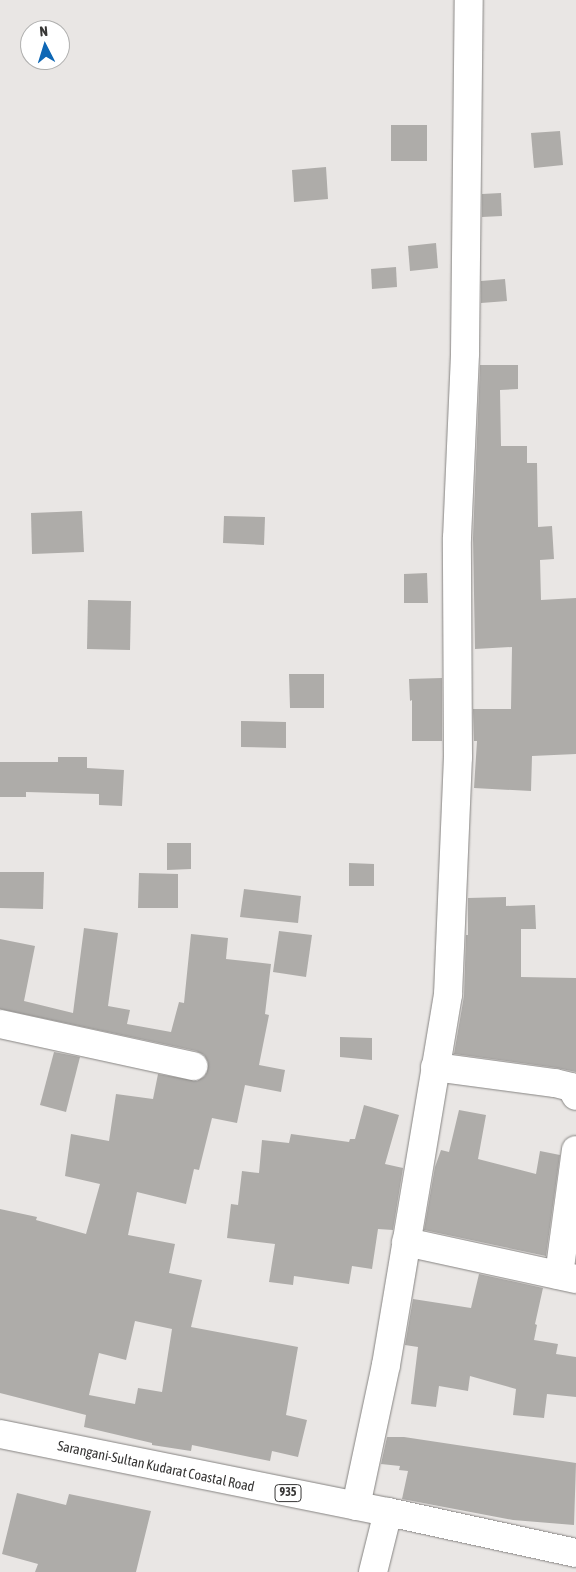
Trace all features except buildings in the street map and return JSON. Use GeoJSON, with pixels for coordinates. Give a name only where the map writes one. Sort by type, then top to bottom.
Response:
{"type":"FeatureCollection","features":[{"type":"Feature","properties":{"kind":"street"},"geometry":{"type":"LineString","coordinates":[[356,1506],[386,1365],[449,975],[458,757],[457,538],[465,353],[469,0]]}},
{"type":"Feature","properties":{"kind":"street"},"geometry":{"type":"LineString","coordinates":[[0,1024],[194,1066]]}},
{"type":"Feature","properties":{"kind":"street"},"geometry":{"type":"LineString","coordinates":[[435,1067],[554,1083],[571,1087],[576,1096]]}},
{"type":"Feature","properties":{"kind":"street"},"geometry":{"type":"LineString","coordinates":[[406,1242],[567,1277],[576,1150]]}},
{"type":"Feature","properties":{"kind":"street","name":"Sarangani-Sultan Kudarat Coastal Road"},"geometry":{"type":"LineString","coordinates":[[0,1434],[388,1512],[576,1553]]}},
{"type":"Feature","properties":{"kind":"street"},"geometry":{"type":"LineString","coordinates":[[374,1572],[388,1512]]}}]}
